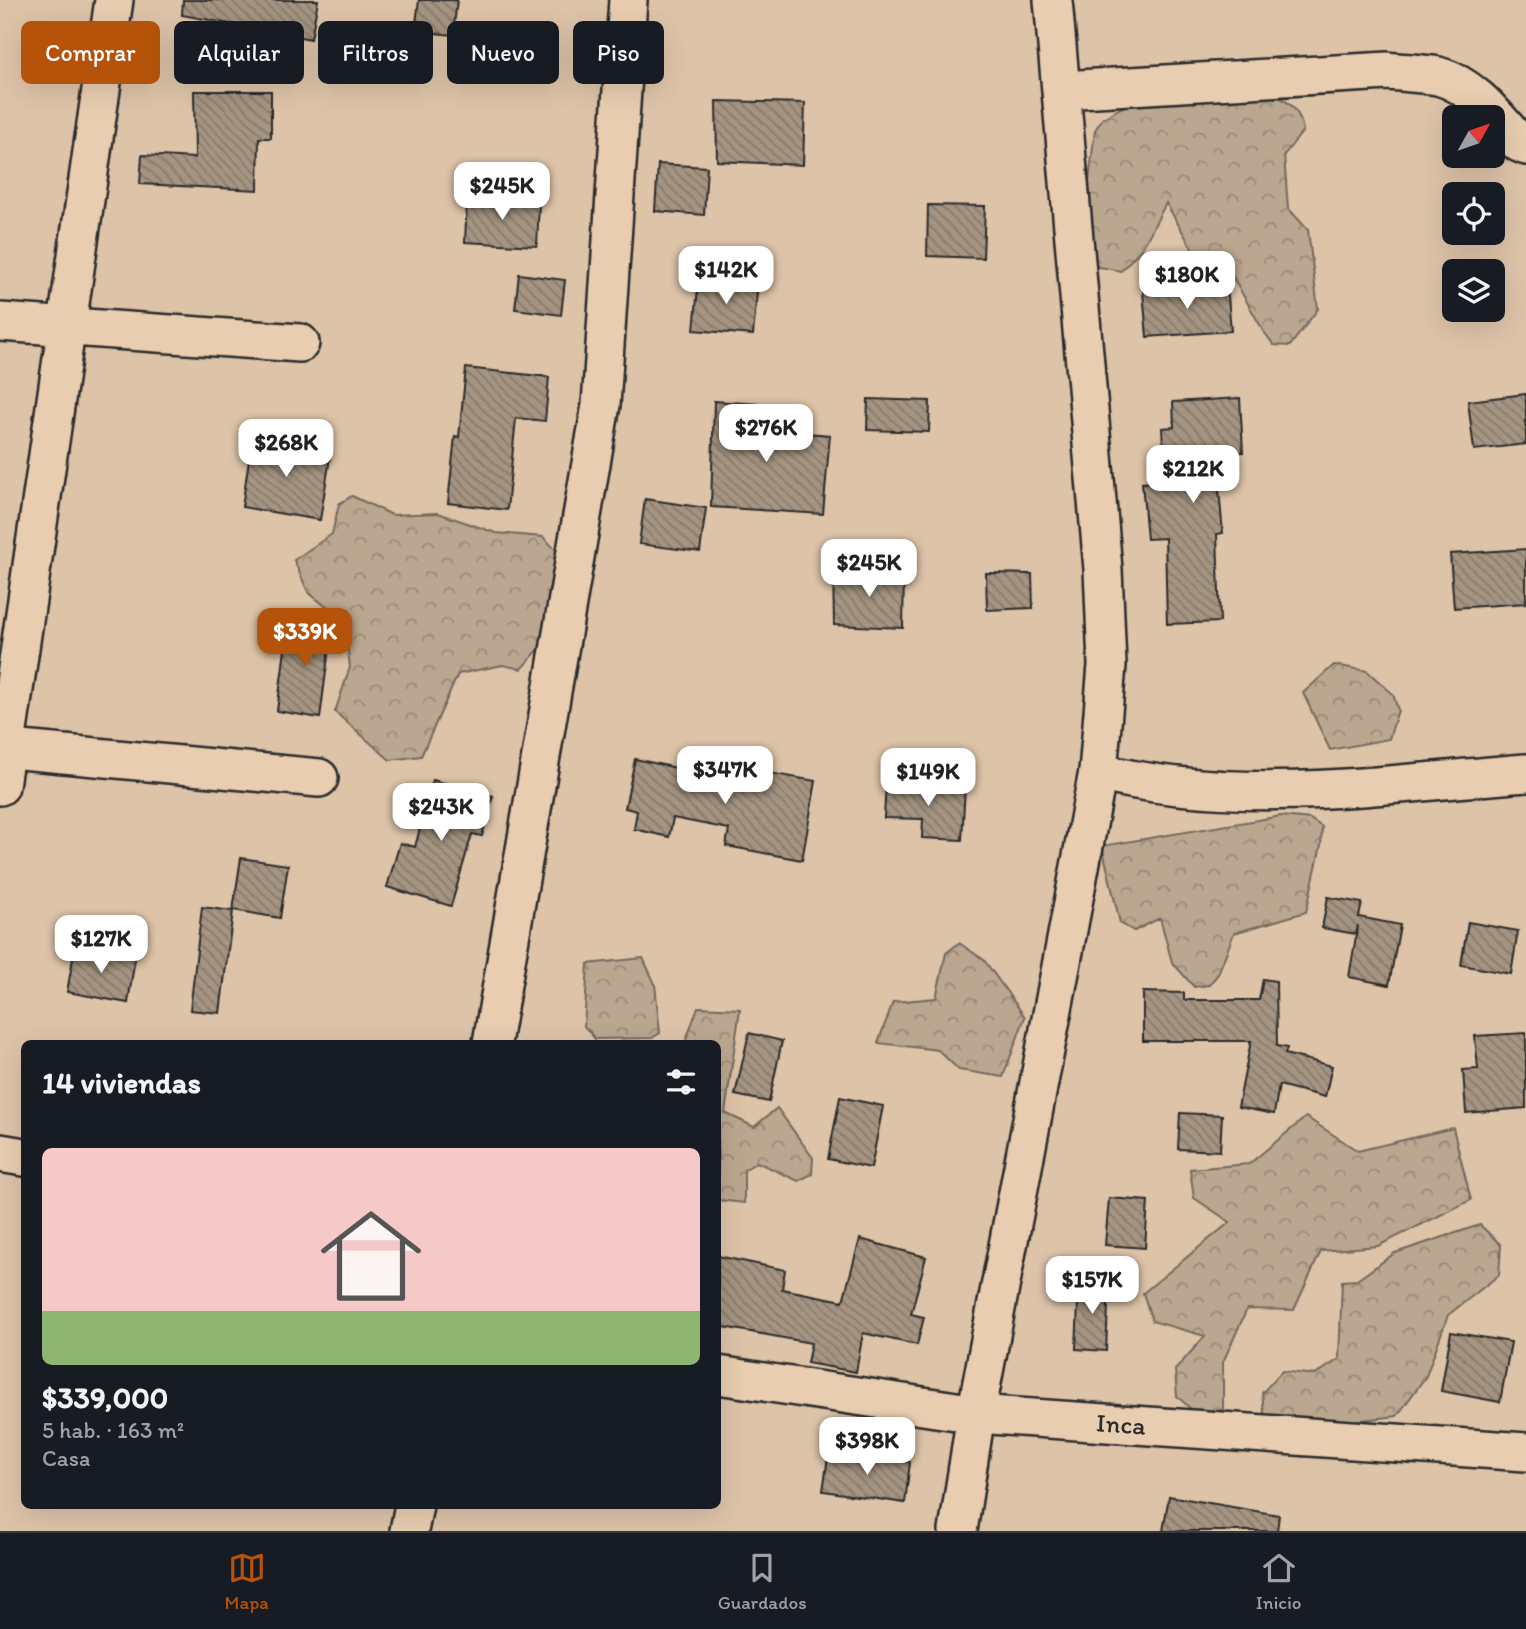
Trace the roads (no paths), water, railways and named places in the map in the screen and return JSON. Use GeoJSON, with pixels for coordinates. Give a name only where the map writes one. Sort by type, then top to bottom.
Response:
{"type":"FeatureCollection","features":[{"type":"Feature","properties":{"kind":"street"},"geometry":{"type":"LineString","coordinates":[[0,786],[3,748],[114,0]]}},
{"type":"Feature","properties":{"kind":"street"},"geometry":{"type":"LineString","coordinates":[[493,1040],[601,405],[628,0]]}},
{"type":"Feature","properties":{"kind":"street"},"geometry":{"type":"LineString","coordinates":[[958,1531],[976,1414],[1098,772],[1107,665],[1103,569],[1053,0]]}},
{"type":"Feature","properties":{"kind":"street"},"geometry":{"type":"LineString","coordinates":[[1062,90],[1388,71],[1427,75],[1440,77],[1464,88],[1484,104],[1519,143],[1526,146]]}},
{"type":"Feature","properties":{"kind":"street"},"geometry":{"type":"LineString","coordinates":[[0,321],[300,343]]}},
{"type":"Feature","properties":{"kind":"street"},"geometry":{"type":"LineString","coordinates":[[3,748],[320,778]]}},
{"type":"Feature","properties":{"kind":"street"},"geometry":{"type":"LineString","coordinates":[[1098,772],[1140,783],[1259,790],[1331,788],[1526,773]]}},
{"type":"Feature","properties":{"kind":"street"},"geometry":{"type":"LineString","coordinates":[[0,1153],[21,1156]]}},
{"type":"Feature","properties":{"kind":"street","name":"Inca"},"geometry":{"type":"LineString","coordinates":[[721,1375],[976,1414],[1526,1452]]}},
{"type":"Feature","properties":{"kind":"street"},"geometry":{"type":"LineString","coordinates":[[410,1531],[413,1509]]}}]}
